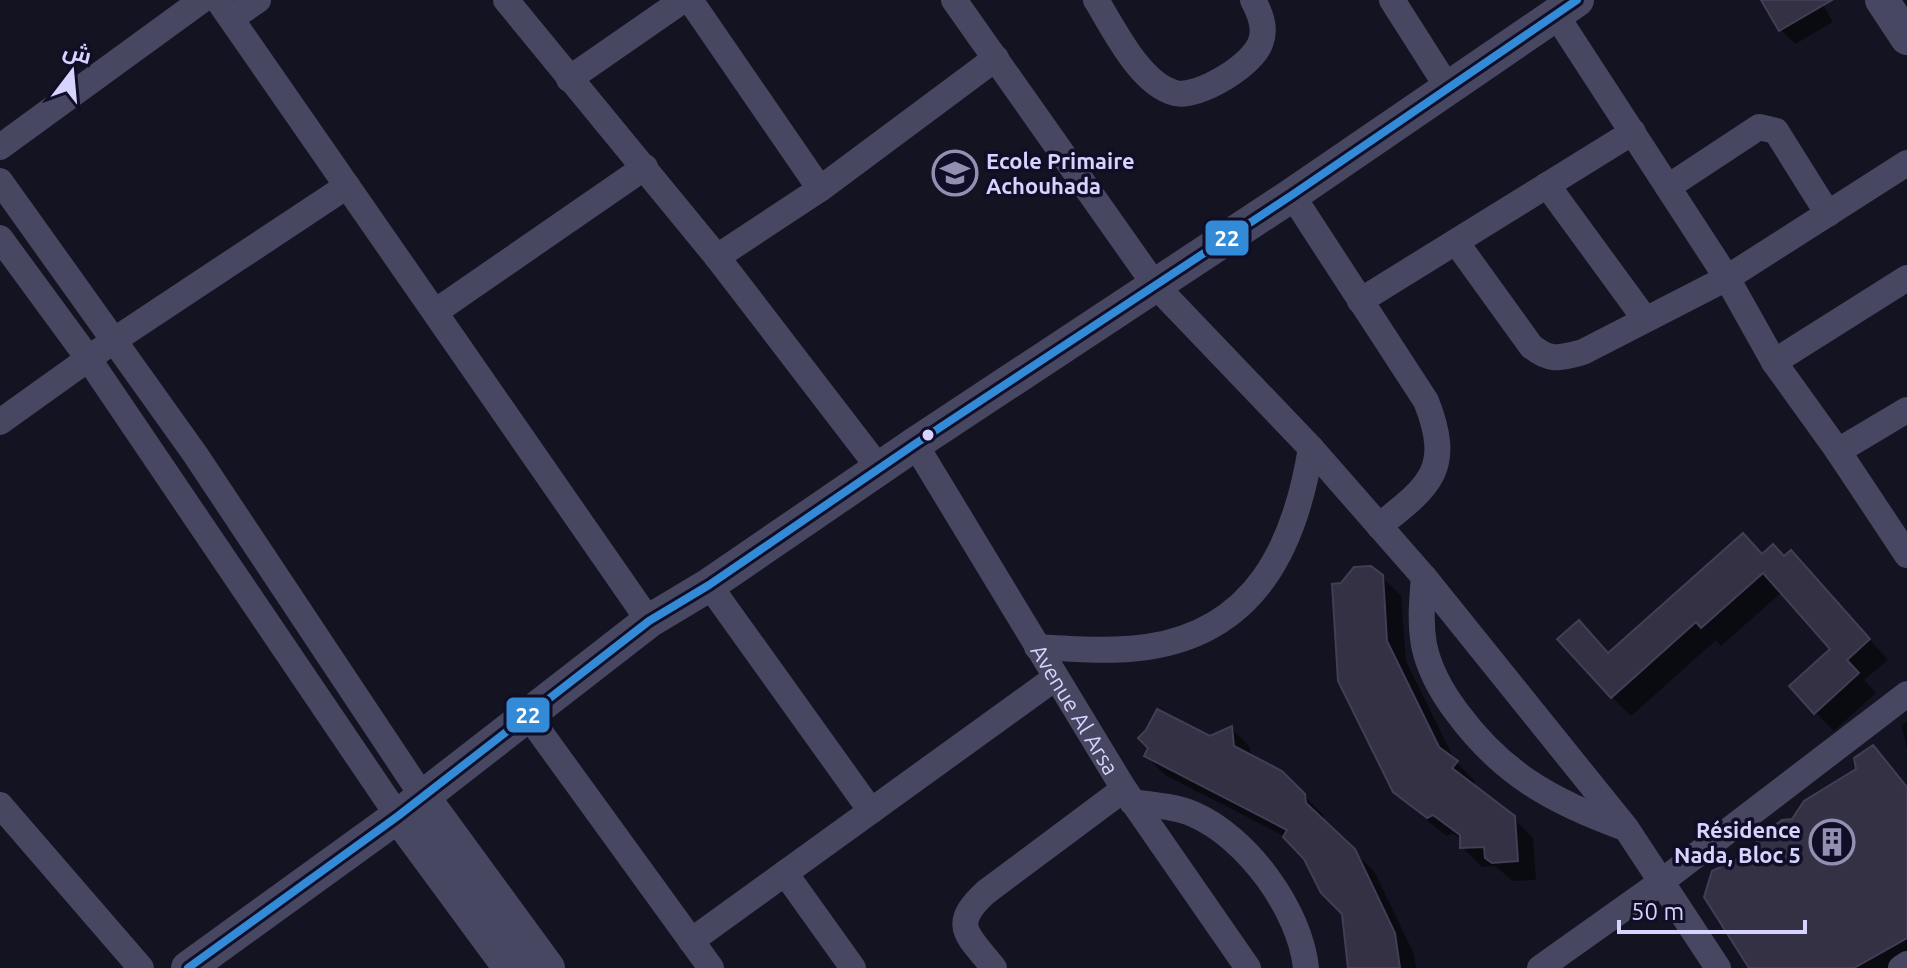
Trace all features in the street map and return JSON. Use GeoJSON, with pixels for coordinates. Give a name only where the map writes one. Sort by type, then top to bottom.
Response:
{"type":"FeatureCollection","features":[{"type":"Feature","properties":{"kind":"street"},"geometry":{"type":"LineString","coordinates":[[0,147],[202,0]]}},
{"type":"Feature","properties":{"kind":"street"},"geometry":{"type":"LineString","coordinates":[[258,0],[225,9],[649,621]]}},
{"type":"Feature","properties":{"kind":"street"},"geometry":{"type":"LineString","coordinates":[[506,0],[717,257],[879,468]]}},
{"type":"Feature","properties":{"kind":"street"},"geometry":{"type":"LineString","coordinates":[[569,79],[683,0]]}},
{"type":"Feature","properties":{"kind":"street"},"geometry":{"type":"LineString","coordinates":[[690,0],[820,189]]}},
{"type":"Feature","properties":{"kind":"street"},"geometry":{"type":"LineString","coordinates":[[954,0],[1155,285],[1311,448],[1424,577],[1626,828],[1718,968]]}},
{"type":"Feature","properties":{"kind":"street"},"geometry":{"type":"LineString","coordinates":[[1096,0],[1137,65],[1174,93],[1187,93],[1206,88],[1257,52],[1261,43],[1262,23],[1253,0]]}},
{"type":"Feature","properties":{"kind":"street"},"geometry":{"type":"LineString","coordinates":[[1392,0],[1448,88]]}},
{"type":"Feature","properties":{"kind":"street"},"geometry":{"type":"LineString","coordinates":[[1882,0],[1907,38]]}},
{"type":"Feature","properties":{"kind":"street"},"geometry":{"type":"LineString","coordinates":[[188,968],[411,807],[649,621],[709,585],[879,468],[1292,195],[1566,7],[1633,132],[1727,278],[1774,362],[1905,547]]}},
{"type":"Feature","properties":{"kind":"street"},"geometry":{"type":"LineString","coordinates":[[717,257],[820,189],[996,58]]}},
{"type":"Feature","properties":{"kind":"street"},"geometry":{"type":"LineString","coordinates":[[1668,187],[1759,127],[1776,131],[1828,214]]}},
{"type":"Feature","properties":{"kind":"street"},"geometry":{"type":"LineString","coordinates":[[1360,301],[1633,132]]}},
{"type":"Feature","properties":{"kind":"street"},"geometry":{"type":"LineString","coordinates":[[1456,242],[1531,346],[1542,355],[1566,357],[1583,352],[1727,278],[1907,163]]}},
{"type":"Feature","properties":{"kind":"street"},"geometry":{"type":"LineString","coordinates":[[435,312],[645,167]]}},
{"type":"Feature","properties":{"kind":"street"},"geometry":{"type":"LineString","coordinates":[[0,181],[116,339],[195,454],[510,968]]}},
{"type":"Feature","properties":{"kind":"street"},"geometry":{"type":"LineString","coordinates":[[1547,185],[1645,319]]}},
{"type":"Feature","properties":{"kind":"street"},"geometry":{"type":"LineString","coordinates":[[0,422],[88,358],[347,186]]}},
{"type":"Feature","properties":{"kind":"street"},"geometry":{"type":"LineString","coordinates":[[1292,195],[1426,401],[1434,422],[1438,447],[1429,481],[1419,495],[1379,526]]}},
{"type":"Feature","properties":{"kind":"street"},"geometry":{"type":"LineString","coordinates":[[0,238],[411,807],[548,968]]}},
{"type":"Feature","properties":{"kind":"street"},"geometry":{"type":"LineString","coordinates":[[1774,362],[1907,278]]}},
{"type":"Feature","properties":{"kind":"street"},"geometry":{"type":"LineString","coordinates":[[1838,451],[1907,410]]}},
{"type":"Feature","properties":{"kind":"street","name":"Avenue Al Arsa"},"geometry":{"type":"LineString","coordinates":[[915,444],[1128,796],[1248,968]]}},
{"type":"Feature","properties":{"kind":"street"},"geometry":{"type":"LineString","coordinates":[[1037,647],[1146,647],[1184,638],[1239,608],[1264,581],[1282,550],[1297,512],[1311,448]]}},
{"type":"Feature","properties":{"kind":"street"},"geometry":{"type":"LineString","coordinates":[[1424,577],[1422,632],[1428,660],[1442,690],[1464,722],[1491,753],[1518,777],[1558,802],[1626,828]]}},
{"type":"Feature","properties":{"kind":"street"},"geometry":{"type":"LineString","coordinates":[[709,585],[871,811]]}},
{"type":"Feature","properties":{"kind":"street"},"geometry":{"type":"LineString","coordinates":[[691,941],[1055,678]]}},
{"type":"Feature","properties":{"kind":"street"},"geometry":{"type":"LineString","coordinates":[[1540,968],[1661,882],[1907,694]]}},
{"type":"Feature","properties":{"kind":"street"},"geometry":{"type":"LineString","coordinates":[[529,717],[711,968]]}},
{"type":"Feature","properties":{"kind":"street"},"geometry":{"type":"LineString","coordinates":[[994,968],[965,928],[964,920],[969,908],[986,892],[1128,796],[1192,814],[1224,832],[1241,847],[1291,916],[1305,952],[1306,968]]}},
{"type":"Feature","properties":{"kind":"street"},"geometry":{"type":"LineString","coordinates":[[0,805],[141,968]]}},
{"type":"Feature","properties":{"kind":"street"},"geometry":{"type":"LineString","coordinates":[[785,873],[853,968]]}},
{"type":"Feature","properties":{"kind":"street"},"geometry":{"type":"LineString","coordinates":[[1901,968],[1907,964]]}},
{"type":"Feature","properties":{"kind":"building"},"geometry":{"type":"Polygon","coordinates":[[[1761,0],[1832,0],[1779,31],[1761,0]]]}},
{"type":"Feature","properties":{"kind":"building"},"geometry":{"type":"Polygon","coordinates":[[[1743,533],[1762,554],[1773,544],[1784,556],[1791,550],[1870,639],[1847,660],[1859,673],[1814,714],[1789,686],[1830,649],[1763,573],[1701,628],[1696,622],[1611,698],[1557,639],[1579,620],[1608,653],[1743,533]]]}},
{"type":"Feature","properties":{"kind":"building"},"geometry":{"type":"Polygon","coordinates":[[[1371,566],[1383,575],[1387,641],[1439,747],[1458,761],[1452,768],[1515,816],[1518,861],[1492,863],[1485,858],[1484,847],[1460,848],[1460,835],[1433,815],[1427,818],[1393,792],[1338,681],[1332,584],[1341,583],[1354,567],[1371,566]]]}},
{"type":"Feature","properties":{"kind":"building"},"geometry":{"type":"Polygon","coordinates":[[[1157,709],[1210,736],[1232,726],[1234,746],[1282,771],[1305,794],[1306,803],[1355,849],[1395,933],[1400,968],[1348,968],[1342,914],[1321,893],[1304,859],[1283,837],[1287,830],[1144,756],[1148,748],[1138,738],[1157,709]]]}},
{"type":"Feature","properties":{"kind":"building","name":"Résidence Nada, Bloc 5"},"geometry":{"type":"Polygon","coordinates":[[[1873,745],[1907,787],[1907,938],[1854,968],[1749,968],[1704,897],[1712,871],[1749,854],[1760,837],[1782,820],[1792,819],[1804,801],[1856,769],[1854,758],[1873,745]]]}},
{"type":"Feature","properties":{"kind":"transit line","name":"22"},"geometry":{"type":"LineString","coordinates":[[188,968],[398,816],[649,621],[709,585],[915,444],[1292,195],[1577,0]]}},
{"type":"Feature","properties":{"kind":"place","name":"Ecole Primaire Achouhada"},"geometry":{"type":"Point","coordinates":[955,173]}},
{"type":"Feature","properties":{"kind":"place","name":"Résidence Nada, Bloc 5"},"geometry":{"type":"Point","coordinates":[1832,842]}}]}
